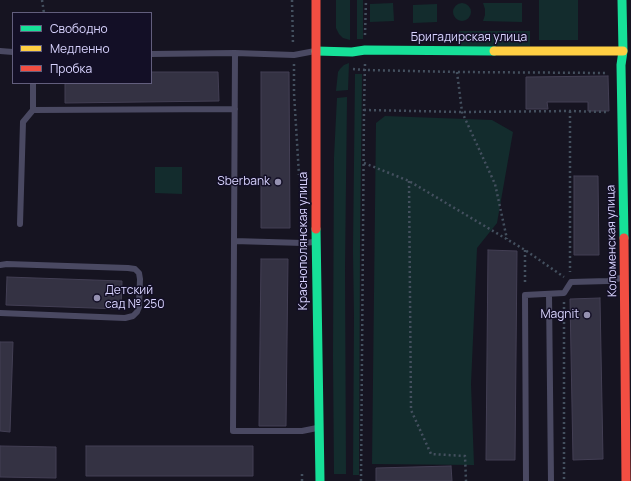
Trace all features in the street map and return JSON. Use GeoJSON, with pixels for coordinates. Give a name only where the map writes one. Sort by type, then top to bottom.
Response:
{"type":"FeatureCollection","features":[{"type":"Feature","properties":{"kind":"street","name":"Краснополянская улица"},"geometry":{"type":"LineString","coordinates":[[316,0],[316,242],[320,481]]}},
{"type":"Feature","properties":{"kind":"street","name":"Коломенская улица"},"geometry":{"type":"LineString","coordinates":[[622,0],[623,50],[621,65],[626,481]]}},
{"type":"Feature","properties":{"kind":"street","name":"Бригадирская улица"},"geometry":{"type":"LineString","coordinates":[[316,51],[623,50]]}},
{"type":"Feature","properties":{"kind":"lane"},"geometry":{"type":"LineString","coordinates":[[0,51],[12,52]]}},
{"type":"Feature","properties":{"kind":"lane"},"geometry":{"type":"LineString","coordinates":[[152,54],[235,53],[294,55],[316,51]]}},
{"type":"Feature","properties":{"kind":"lane"},"geometry":{"type":"LineString","coordinates":[[235,53],[233,431],[302,431],[319,427]]}},
{"type":"Feature","properties":{"kind":"lane"},"geometry":{"type":"LineString","coordinates":[[20,224],[23,122],[33,110],[33,84]]}},
{"type":"Feature","properties":{"kind":"lane"},"geometry":{"type":"LineString","coordinates":[[33,110],[235,108]]}},
{"type":"Feature","properties":{"kind":"lane"},"geometry":{"type":"LineString","coordinates":[[234,242],[316,242]]}},
{"type":"Feature","properties":{"kind":"lane"},"geometry":{"type":"LineString","coordinates":[[0,265],[128,268],[135,269],[139,273],[140,279],[139,307],[133,316],[125,318],[0,313]]}},
{"type":"Feature","properties":{"kind":"lane"},"geometry":{"type":"LineString","coordinates":[[526,481],[525,295],[564,293],[570,282],[608,281],[624,277]]}},
{"type":"Feature","properties":{"kind":"lane"},"geometry":{"type":"LineString","coordinates":[[549,294],[551,481]]}},
{"type":"Feature","properties":{"kind":"path"},"geometry":{"type":"LineString","coordinates":[[42,0],[44,12]]}},
{"type":"Feature","properties":{"kind":"path"},"geometry":{"type":"LineString","coordinates":[[365,30],[366,0]]}},
{"type":"Feature","properties":{"kind":"path"},"geometry":{"type":"LineString","coordinates":[[361,481],[365,62]]}},
{"type":"Feature","properties":{"kind":"path"},"geometry":{"type":"LineString","coordinates":[[353,69],[458,72],[612,73]]}},
{"type":"Feature","properties":{"kind":"path"},"geometry":{"type":"LineString","coordinates":[[458,72],[462,112],[495,184],[507,240]]}},
{"type":"Feature","properties":{"kind":"path"},"geometry":{"type":"LineString","coordinates":[[364,110],[462,112],[611,112]]}},
{"type":"Feature","properties":{"kind":"path"},"geometry":{"type":"LineString","coordinates":[[570,111],[570,282]]}},
{"type":"Feature","properties":{"kind":"path"},"geometry":{"type":"LineString","coordinates":[[364,163],[409,181],[525,250],[570,282]]}},
{"type":"Feature","properties":{"kind":"path"},"geometry":{"type":"LineString","coordinates":[[409,181],[411,410],[431,454],[465,456],[466,481]]}},
{"type":"Feature","properties":{"kind":"path"},"geometry":{"type":"LineString","coordinates":[[525,250],[525,295]]}},
{"type":"Feature","properties":{"kind":"path"},"geometry":{"type":"LineString","coordinates":[[564,293],[564,481]]}},
{"type":"Feature","properties":{"kind":"green space"},"geometry":{"type":"Polygon","coordinates":[[[336,0],[350,0],[350,40],[343,38],[336,28],[336,0]]]}},
{"type":"Feature","properties":{"kind":"green space"},"geometry":{"type":"Polygon","coordinates":[[[357,0],[363,0],[363,39],[357,39],[357,0]]]}},
{"type":"Feature","properties":{"kind":"green space"},"geometry":{"type":"Polygon","coordinates":[[[539,0],[578,0],[578,40],[539,40],[539,0]]]}},
{"type":"Feature","properties":{"kind":"green space"},"geometry":{"type":"Polygon","coordinates":[[[393,3],[394,21],[370,22],[370,4],[393,3]]]}},
{"type":"Feature","properties":{"kind":"green space"},"geometry":{"type":"Polygon","coordinates":[[[458,3],[466,3],[471,8],[469,19],[466,21],[458,21],[453,16],[453,8],[458,3]]]}},
{"type":"Feature","properties":{"kind":"green space"},"geometry":{"type":"Polygon","coordinates":[[[483,3],[522,3],[522,22],[483,21],[485,9],[483,3]]]}},
{"type":"Feature","properties":{"kind":"green space"},"geometry":{"type":"Polygon","coordinates":[[[437,4],[437,22],[413,23],[413,5],[437,4]]]}},
{"type":"Feature","properties":{"kind":"green space"},"geometry":{"type":"Polygon","coordinates":[[[459,31],[530,31],[530,46],[459,46],[459,31]]]}},
{"type":"Feature","properties":{"kind":"green space"},"geometry":{"type":"Polygon","coordinates":[[[349,63],[348,90],[336,91],[338,72],[344,65],[349,63]]]}},
{"type":"Feature","properties":{"kind":"green space"},"geometry":{"type":"Polygon","coordinates":[[[355,74],[362,74],[359,475],[353,475],[355,74]]]}},
{"type":"Feature","properties":{"kind":"green space"},"geometry":{"type":"Polygon","coordinates":[[[347,97],[345,268],[346,474],[334,474],[334,157],[337,98],[347,97]]]}},
{"type":"Feature","properties":{"kind":"green space"},"geometry":{"type":"Polygon","coordinates":[[[385,116],[492,120],[513,132],[497,223],[477,248],[471,384],[474,465],[372,464],[376,123],[385,116]]]}},
{"type":"Feature","properties":{"kind":"green space"},"geometry":{"type":"Polygon","coordinates":[[[155,167],[182,167],[182,194],[155,193],[155,167]]]}},
{"type":"Feature","properties":{"kind":"building"},"geometry":{"type":"Polygon","coordinates":[[[152,72],[218,72],[219,101],[65,103],[65,84],[152,84],[152,72]]]}},
{"type":"Feature","properties":{"kind":"building"},"geometry":{"type":"Polygon","coordinates":[[[261,72],[289,72],[290,228],[261,228],[261,72]]]}},
{"type":"Feature","properties":{"kind":"building"},"geometry":{"type":"Polygon","coordinates":[[[608,76],[609,111],[588,111],[588,102],[547,102],[548,109],[526,109],[526,77],[608,76]]]}},
{"type":"Feature","properties":{"kind":"building"},"geometry":{"type":"Polygon","coordinates":[[[574,176],[598,176],[599,255],[574,255],[574,176]]]}},
{"type":"Feature","properties":{"kind":"building"},"geometry":{"type":"Polygon","coordinates":[[[488,250],[517,251],[515,460],[486,460],[488,250]]]}},
{"type":"Feature","properties":{"kind":"building"},"geometry":{"type":"Polygon","coordinates":[[[261,259],[288,259],[286,426],[259,426],[261,259]]]}},
{"type":"Feature","properties":{"kind":"building"},"geometry":{"type":"Polygon","coordinates":[[[7,277],[122,281],[121,309],[6,305],[7,277]]]}},
{"type":"Feature","properties":{"kind":"building"},"geometry":{"type":"Polygon","coordinates":[[[600,298],[603,459],[573,460],[570,299],[600,298]]]}},
{"type":"Feature","properties":{"kind":"building"},"geometry":{"type":"Polygon","coordinates":[[[0,342],[13,342],[10,432],[0,431],[0,342]]]}},
{"type":"Feature","properties":{"kind":"building"},"geometry":{"type":"Polygon","coordinates":[[[0,446],[56,447],[56,478],[0,477],[0,446]]]}},
{"type":"Feature","properties":{"kind":"building"},"geometry":{"type":"Polygon","coordinates":[[[86,446],[253,446],[253,476],[86,476],[86,446]]]}},
{"type":"Feature","properties":{"kind":"building"},"geometry":{"type":"Polygon","coordinates":[[[451,466],[452,481],[376,481],[376,468],[451,466]]]}},
{"type":"Feature","properties":{"kind":"traffic: fast"},"geometry":{"type":"LineString","coordinates":[[622,0],[623,51],[621,65],[624,238]]}},
{"type":"Feature","properties":{"kind":"traffic: fast"},"geometry":{"type":"LineString","coordinates":[[316,51],[494,51]]}},
{"type":"Feature","properties":{"kind":"traffic: fast"},"geometry":{"type":"LineString","coordinates":[[316,229],[320,481]]}},
{"type":"Feature","properties":{"kind":"traffic: slow"},"geometry":{"type":"LineString","coordinates":[[494,51],[623,51]]}},
{"type":"Feature","properties":{"kind":"traffic: jam"},"geometry":{"type":"LineString","coordinates":[[316,0],[316,229]]}},
{"type":"Feature","properties":{"kind":"traffic: jam"},"geometry":{"type":"LineString","coordinates":[[624,238],[626,481]]}},
{"type":"Feature","properties":{"kind":"place","name":"Sberbank"},"geometry":{"type":"Point","coordinates":[278,182]}},
{"type":"Feature","properties":{"kind":"place","name":"Детский сад № 250"},"geometry":{"type":"Point","coordinates":[97,298]}},
{"type":"Feature","properties":{"kind":"place","name":"Magnit"},"geometry":{"type":"Point","coordinates":[587,315]}}]}
